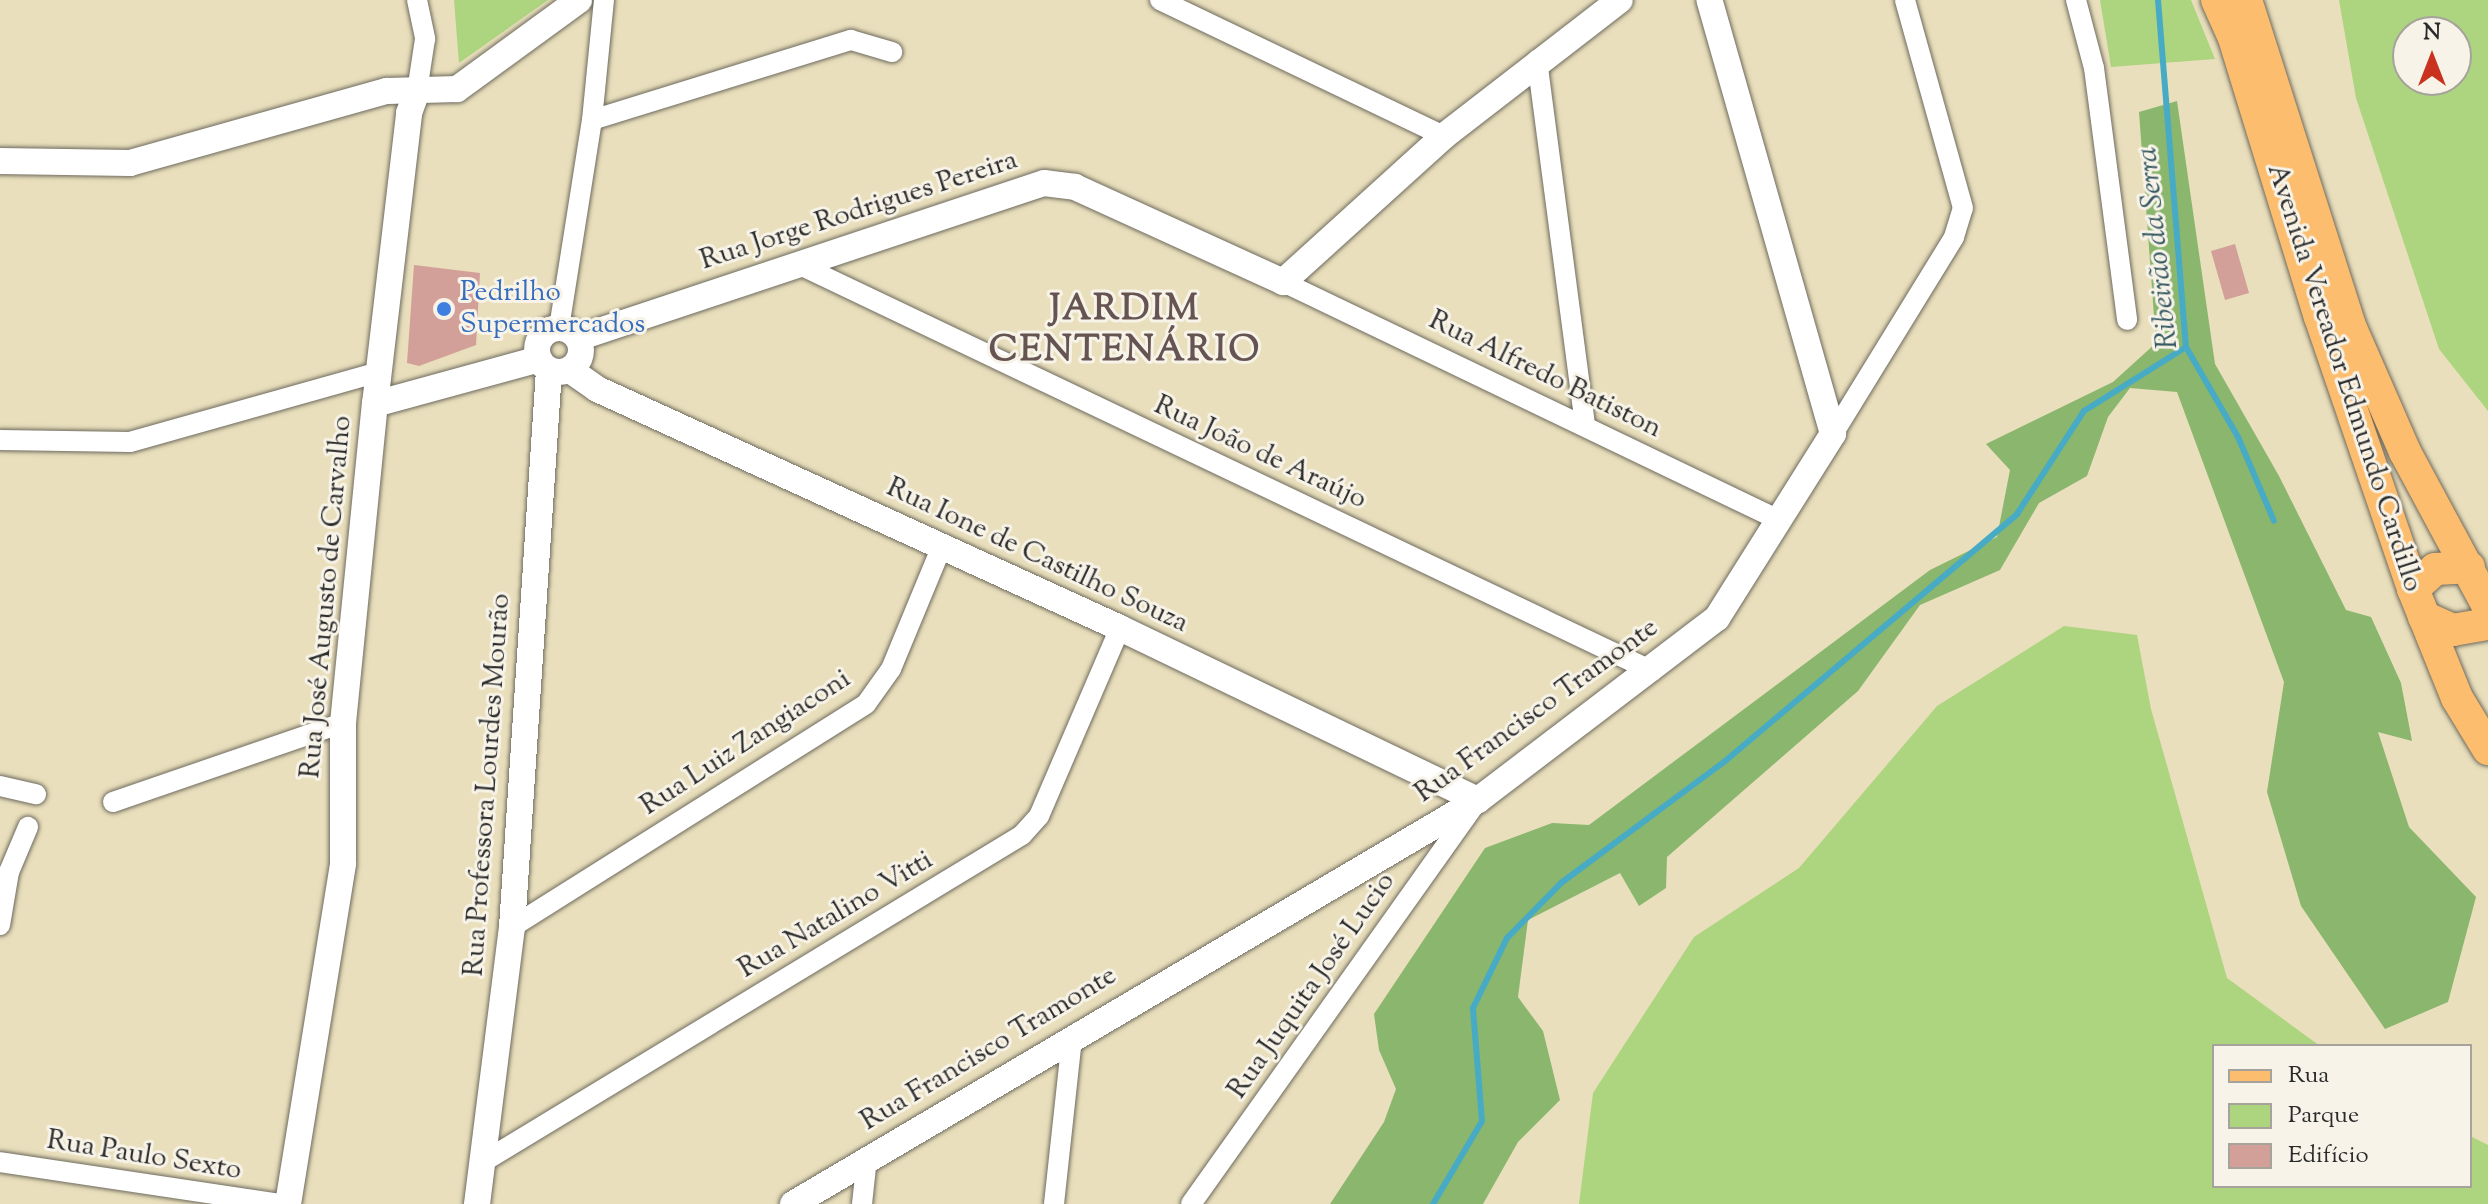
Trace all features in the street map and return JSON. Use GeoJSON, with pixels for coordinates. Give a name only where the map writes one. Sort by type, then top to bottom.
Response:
{"type":"FeatureCollection","features":[{"type":"Feature","properties":{"kind":"main road","name":"Avenida Vereador Edmundo Cardillo"},"geometry":{"type":"LineString","coordinates":[[2217,0],[2234,38],[2320,317],[2418,603],[2457,698],[2488,749]]}},
{"type":"Feature","properties":{"kind":"main road","name":"Avenida Vereador Edmundo Cardillo"},"geometry":{"type":"LineString","coordinates":[[2246,0],[2350,326],[2405,452],[2478,571],[2488,606]]}},
{"type":"Feature","properties":{"kind":"main road"},"geometry":{"type":"LineString","coordinates":[[2478,571],[2435,569],[2418,603],[2453,630],[2488,624]]}},
{"type":"Feature","properties":{"kind":"street"},"geometry":{"type":"LineString","coordinates":[[417,0],[425,39],[417,91]]}},
{"type":"Feature","properties":{"kind":"street"},"geometry":{"type":"LineString","coordinates":[[0,161],[130,163],[387,91],[457,89],[579,0]]}},
{"type":"Feature","properties":{"kind":"street"},"geometry":{"type":"LineString","coordinates":[[375,404],[553,366],[540,338],[568,333],[604,0]]}},
{"type":"Feature","properties":{"kind":"street"},"geometry":{"type":"LineString","coordinates":[[1160,0],[1444,136]]}},
{"type":"Feature","properties":{"kind":"street"},"geometry":{"type":"LineString","coordinates":[[1709,0],[1833,434]]}},
{"type":"Feature","properties":{"kind":"street","name":"Rua Francisco Tramonte"},"geometry":{"type":"LineString","coordinates":[[793,1204],[1478,800],[1652,671],[1717,618],[1781,521],[1954,237],[1963,208],[1905,0]]}},
{"type":"Feature","properties":{"kind":"street"},"geometry":{"type":"LineString","coordinates":[[2076,0],[2094,68],[2127,320]]}},
{"type":"Feature","properties":{"kind":"street"},"geometry":{"type":"LineString","coordinates":[[2197,0],[2234,38]]}},
{"type":"Feature","properties":{"kind":"street"},"geometry":{"type":"LineString","coordinates":[[1283,282],[1444,136],[1615,1]]}},
{"type":"Feature","properties":{"kind":"street"},"geometry":{"type":"LineString","coordinates":[[592,120],[851,40],[892,52]]}},
{"type":"Feature","properties":{"kind":"street"},"geometry":{"type":"LineString","coordinates":[[1537,60],[1585,425]]}},
{"type":"Feature","properties":{"kind":"street","name":"Rua José Augusto de Carvalho"},"geometry":{"type":"LineString","coordinates":[[288,1204],[343,863],[343,723],[375,404],[409,113],[417,91]]}},
{"type":"Feature","properties":{"kind":"street","name":"Rua Jorge Rodrigues Pereira"},"geometry":{"type":"LineString","coordinates":[[568,333],[800,265],[1044,183],[1075,187],[1283,282]]}},
{"type":"Feature","properties":{"kind":"street","name":"Rua João de Araújo"},"geometry":{"type":"LineString","coordinates":[[800,265],[1652,671]]}},
{"type":"Feature","properties":{"kind":"street","name":"Rua Alfredo Batiston"},"geometry":{"type":"LineString","coordinates":[[1283,282],[1781,521]]}},
{"type":"Feature","properties":{"kind":"street","name":"Rua Professora Lourdes Mourão"},"geometry":{"type":"LineString","coordinates":[[477,1204],[512,927],[553,366],[581,352],[568,333]]}},
{"type":"Feature","properties":{"kind":"street","name":"Rua Ione de Castilho Souza"},"geometry":{"type":"LineString","coordinates":[[553,366],[597,389],[1120,628],[1478,800]]}},
{"type":"Feature","properties":{"kind":"street"},"geometry":{"type":"LineString","coordinates":[[0,440],[130,442],[379,372]]}},
{"type":"Feature","properties":{"kind":"street","name":"Rua Luiz Zangiaconi"},"geometry":{"type":"LineString","coordinates":[[512,927],[866,704],[891,669],[942,546]]}},
{"type":"Feature","properties":{"kind":"street","name":"Rua Natalino Vitti"},"geometry":{"type":"LineString","coordinates":[[483,1162],[1022,835],[1039,816],[1120,628]]}},
{"type":"Feature","properties":{"kind":"street"},"geometry":{"type":"LineString","coordinates":[[113,802],[343,723]]}},
{"type":"Feature","properties":{"kind":"street"},"geometry":{"type":"LineString","coordinates":[[0,786],[36,794]]}},
{"type":"Feature","properties":{"kind":"street","name":"Rua Juquita José Lucio"},"geometry":{"type":"LineString","coordinates":[[1191,1204],[1478,800]]}},
{"type":"Feature","properties":{"kind":"street"},"geometry":{"type":"LineString","coordinates":[[0,925],[9,872],[28,827]]}},
{"type":"Feature","properties":{"kind":"street"},"geometry":{"type":"LineString","coordinates":[[1054,1204],[1072,1037]]}},
{"type":"Feature","properties":{"kind":"street"},"geometry":{"type":"LineString","coordinates":[[862,1204],[867,1158]]}},
{"type":"Feature","properties":{"kind":"street","name":"Rua Paulo Sexto"},"geometry":{"type":"LineString","coordinates":[[0,1162],[138,1195],[280,1204]]}},
{"type":"Feature","properties":{"kind":"green space"},"geometry":{"type":"Polygon","coordinates":[[[454,0],[548,0],[459,63],[454,0]]]}},
{"type":"Feature","properties":{"kind":"green space"},"geometry":{"type":"Polygon","coordinates":[[[2100,0],[2191,0],[2215,59],[2111,67],[2100,0]]]}},
{"type":"Feature","properties":{"kind":"green space"},"geometry":{"type":"Polygon","coordinates":[[[2339,0],[2488,0],[2488,411],[2439,349],[2356,98],[2339,0]]]}},
{"type":"Feature","properties":{"kind":"green space"},"geometry":{"type":"Polygon","coordinates":[[[2177,101],[2215,364],[2279,476],[2346,610],[2371,617],[2401,683],[2412,741],[2378,732],[2409,827],[2476,897],[2448,1002],[2385,1029],[2301,906],[2267,792],[2284,682],[2177,392],[2130,388],[2108,417],[2087,476],[2039,503],[2000,570],[1920,605],[1858,691],[1667,857],[1666,888],[1639,906],[1620,873],[1528,920],[1518,997],[1543,1031],[1560,1100],[1518,1142],[1483,1204],[1330,1204],[1384,1122],[1396,1089],[1379,1050],[1374,1014],[1485,848],[1552,823],[1589,825],[1930,570],[1997,537],[2010,470],[1986,444],[2113,382],[2156,343],[2139,112],[2177,101]]]}},
{"type":"Feature","properties":{"kind":"green space"},"geometry":{"type":"Polygon","coordinates":[[[2064,626],[2137,635],[2151,709],[2227,978],[2317,1044],[2212,1044],[2212,1188],[2472,1188],[2472,1137],[2488,1145],[2488,1204],[1579,1204],[1593,1093],[1694,937],[1799,868],[1937,706],[2064,626]]]}},
{"type":"Feature","properties":{"kind":"building"},"geometry":{"type":"Polygon","coordinates":[[[2235,244],[2249,293],[2225,300],[2211,251],[2235,244]]]}},
{"type":"Feature","properties":{"kind":"building","name":"Pedrilho Supermercados"},"geometry":{"type":"Polygon","coordinates":[[[414,265],[480,273],[476,345],[419,366],[407,363],[414,265]]]}},
{"type":"Feature","properties":{"kind":"waterway","name":"Ribeirão da Serra"},"geometry":{"type":"LineString","coordinates":[[2158,0],[2186,347],[2238,437],[2274,521]]}},
{"type":"Feature","properties":{"kind":"waterway"},"geometry":{"type":"LineString","coordinates":[[1433,1204],[1482,1121],[1473,1008],[1507,938],[1561,883],[1724,762],[2017,514],[2084,411],[2186,347]]}},
{"type":"Feature","properties":{"kind":"place","name":"Pedrilho Supermercados"},"geometry":{"type":"Point","coordinates":[444,309]}},
{"type":"Feature","properties":{"kind":"district","name":"JARDIM CENTENÁRIO"},"geometry":{"type":"Point","coordinates":[1125,330]}}]}
